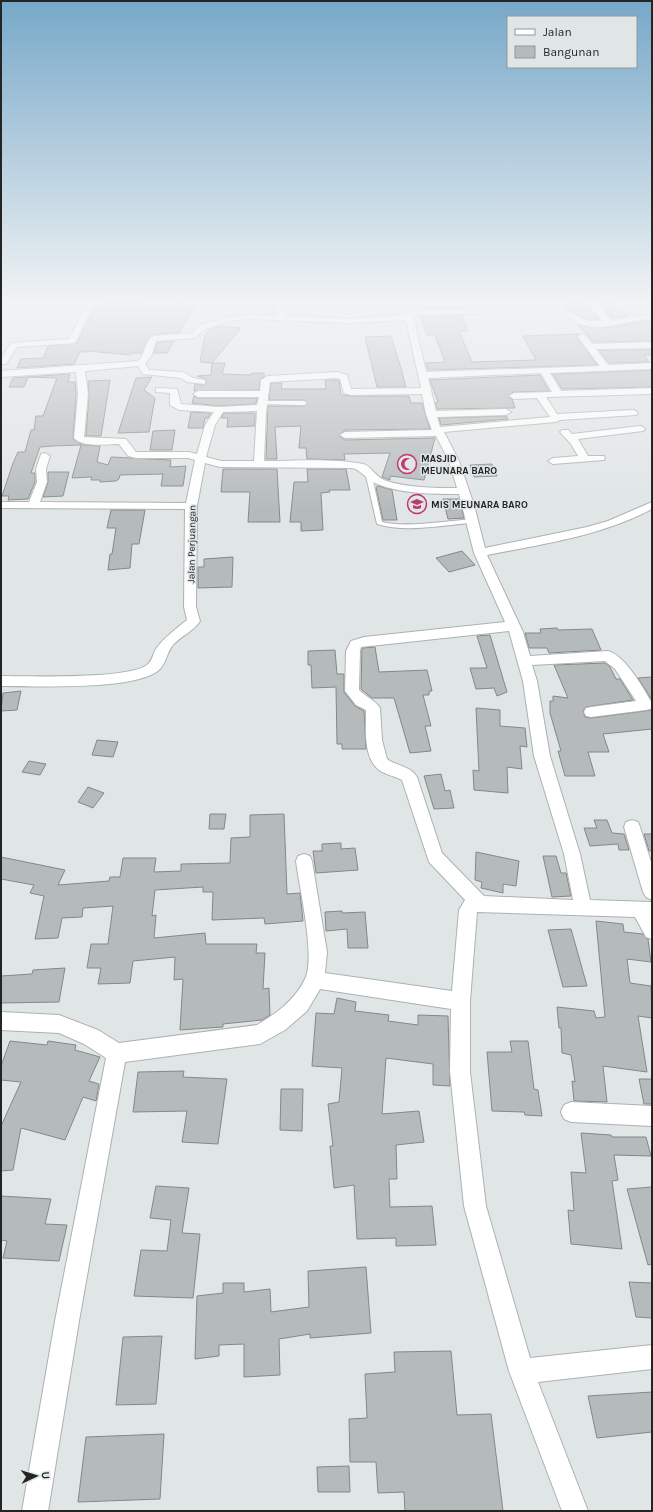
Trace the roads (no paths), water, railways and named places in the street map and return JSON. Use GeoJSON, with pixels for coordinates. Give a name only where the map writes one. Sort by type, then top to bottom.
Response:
{"type":"FeatureCollection","features":[{"type":"Feature","properties":{"kind":"street"},"geometry":{"type":"LineString","coordinates":[[1,374],[71,370]]}},
{"type":"Feature","properties":{"kind":"street"},"geometry":{"type":"LineString","coordinates":[[80,370],[83,394],[79,438],[92,441],[122,441],[132,454],[136,455],[189,455],[220,464],[352,465],[363,467],[369,476],[385,483],[405,487],[464,492]]}},
{"type":"Feature","properties":{"kind":"street"},"geometry":{"type":"LineString","coordinates":[[144,370],[146,372],[183,375],[190,380],[202,382]]}},
{"type":"Feature","properties":{"kind":"street"},"geometry":{"type":"LineString","coordinates":[[423,370],[431,414],[454,461],[464,492],[478,548],[513,626],[530,682],[542,756],[572,854],[583,907]]}},
{"type":"Feature","properties":{"kind":"street"},"geometry":{"type":"LineString","coordinates":[[424,375],[574,370]]}},
{"type":"Feature","properties":{"kind":"street"},"geometry":{"type":"LineString","coordinates":[[544,371],[558,394]]}},
{"type":"Feature","properties":{"kind":"street"},"geometry":{"type":"LineString","coordinates":[[259,464],[262,402],[266,380],[268,379],[337,375],[344,377],[347,391],[351,392],[426,391]]}},
{"type":"Feature","properties":{"kind":"street"},"geometry":{"type":"LineString","coordinates":[[159,390],[174,391],[175,405],[179,407],[220,410],[262,402]]}},
{"type":"Feature","properties":{"kind":"street"},"geometry":{"type":"LineString","coordinates":[[514,396],[652,391]]}},
{"type":"Feature","properties":{"kind":"street"},"geometry":{"type":"LineString","coordinates":[[198,394],[262,402]]}},
{"type":"Feature","properties":{"kind":"street"},"geometry":{"type":"LineString","coordinates":[[540,394],[555,418],[569,437],[575,442],[585,459]]}},
{"type":"Feature","properties":{"kind":"street","name":"Jalan Perjuangan"},"geometry":{"type":"LineString","coordinates":[[1,681],[92,680],[140,675],[155,666],[161,651],[169,641],[193,624],[191,506],[197,472],[210,426],[220,410]]}},
{"type":"Feature","properties":{"kind":"street"},"geometry":{"type":"LineString","coordinates":[[431,414],[506,412]]}},
{"type":"Feature","properties":{"kind":"street"},"geometry":{"type":"LineString","coordinates":[[345,435],[439,431],[555,418],[633,413]]}},
{"type":"Feature","properties":{"kind":"street"},"geometry":{"type":"LineString","coordinates":[[569,437],[640,429]]}},
{"type":"Feature","properties":{"kind":"street"},"geometry":{"type":"LineString","coordinates":[[34,504],[42,482],[41,469],[45,456]]}},
{"type":"Feature","properties":{"kind":"street"},"geometry":{"type":"LineString","coordinates":[[553,461],[600,458]]}},
{"type":"Feature","properties":{"kind":"street"},"geometry":{"type":"LineString","coordinates":[[1,505],[191,506]]}},
{"type":"Feature","properties":{"kind":"street"},"geometry":{"type":"LineString","coordinates":[[478,548],[578,532],[624,520],[652,505]]}},
{"type":"Feature","properties":{"kind":"street"},"geometry":{"type":"LineString","coordinates":[[480,904],[435,857],[409,777],[404,773],[386,767],[380,763],[376,756],[373,708],[361,701],[352,691],[353,651],[356,644],[364,641],[513,626]]}},
{"type":"Feature","properties":{"kind":"street"},"geometry":{"type":"LineString","coordinates":[[524,662],[608,656],[620,666],[649,704],[592,712]]}},
{"type":"Feature","properties":{"kind":"street"},"geometry":{"type":"LineString","coordinates":[[632,827],[652,892]]}},
{"type":"Feature","properties":{"kind":"street"},"geometry":{"type":"LineString","coordinates":[[1,1021],[59,1024],[91,1037],[117,1053],[260,1034],[278,1023],[300,1005],[315,980],[318,952],[304,860]]}},
{"type":"Feature","properties":{"kind":"street"},"geometry":{"type":"LineString","coordinates":[[576,1511],[521,1370],[475,1206],[460,1072],[461,1001],[468,910],[472,905],[480,904],[646,910],[652,931]]}},
{"type":"Feature","properties":{"kind":"street"},"geometry":{"type":"LineString","coordinates":[[315,980],[461,1001]]}},
{"type":"Feature","properties":{"kind":"street"},"geometry":{"type":"LineString","coordinates":[[35,1511],[67,1321],[117,1053]]}},
{"type":"Feature","properties":{"kind":"street"},"geometry":{"type":"LineString","coordinates":[[571,1112],[652,1116]]}},
{"type":"Feature","properties":{"kind":"street"},"geometry":{"type":"LineString","coordinates":[[521,1370],[652,1357]]}},
{"type":"Feature","properties":{"kind":"lane"},"geometry":{"type":"LineString","coordinates":[[262,402],[304,403]]}},
{"type":"Feature","properties":{"kind":"lane"},"geometry":{"type":"LineString","coordinates":[[369,476],[378,523],[382,525],[403,526],[472,521]]}},
{"type":"Feature","properties":{"kind":"place","name":"MASJID MEUNARA BARO"},"geometry":{"type":"Point","coordinates":[407,464]}},
{"type":"Feature","properties":{"kind":"place","name":"MIS MEUNARA BARO"},"geometry":{"type":"Point","coordinates":[417,504]}}]}
